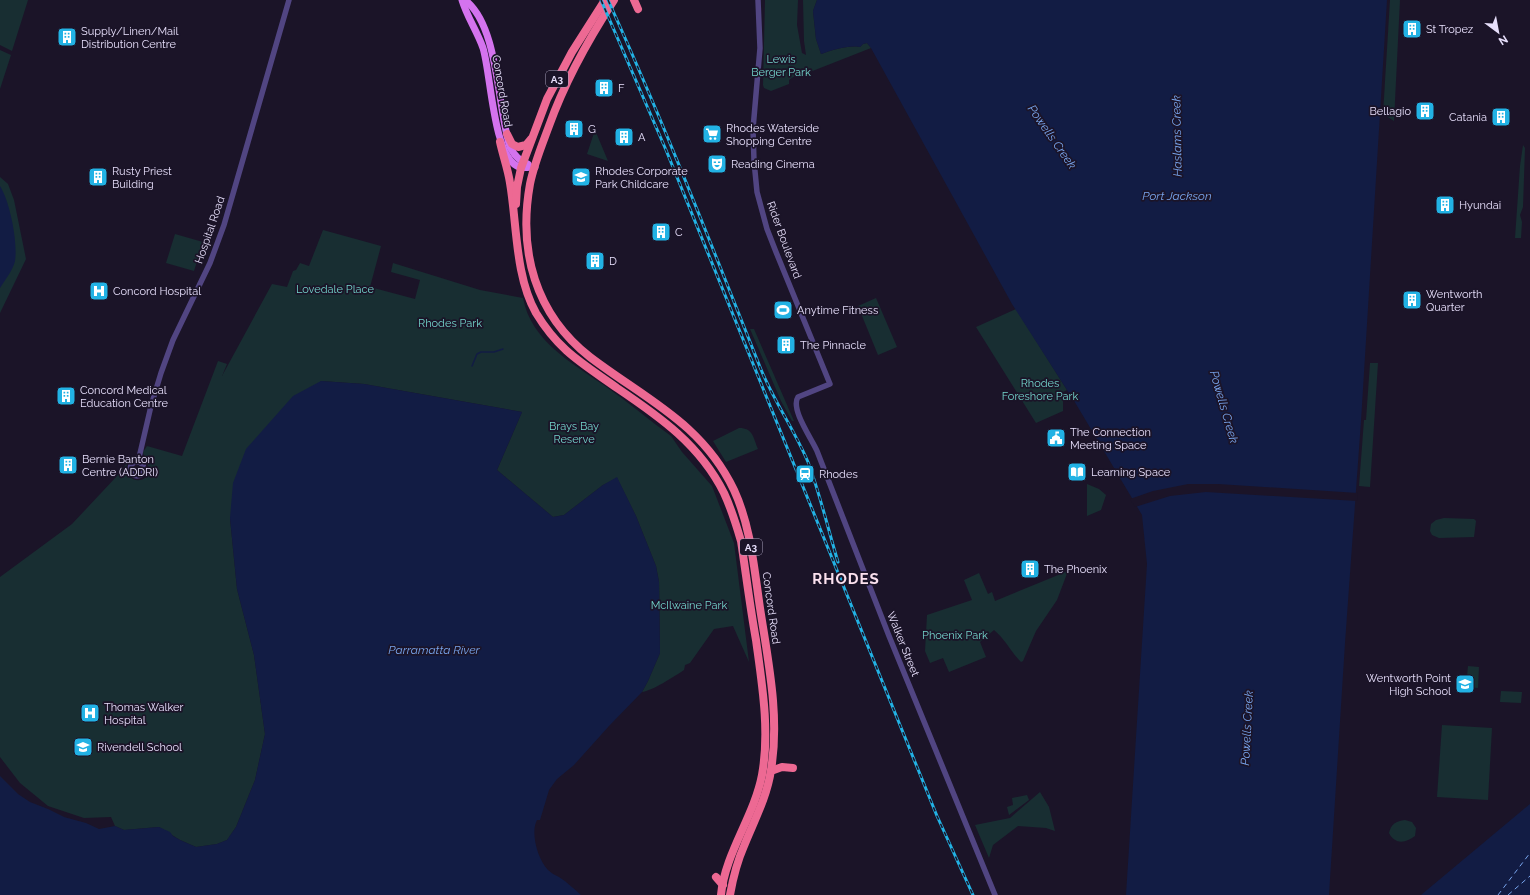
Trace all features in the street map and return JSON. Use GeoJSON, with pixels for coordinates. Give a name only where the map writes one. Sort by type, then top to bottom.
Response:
{"type":"FeatureCollection","features":[{"type":"Feature","properties":{"kind":"highway","name":"A3"},"geometry":{"type":"LineString","coordinates":[[515,227],[517,187],[522,165],[532,139],[555,83],[605,0]]}},
{"type":"Feature","properties":{"kind":"highway","name":"A3"},"geometry":{"type":"LineString","coordinates":[[535,167],[551,119],[570,73],[614,0]]}},
{"type":"Feature","properties":{"kind":"highway"},"geometry":{"type":"LineString","coordinates":[[634,0],[638,9]]}},
{"type":"Feature","properties":{"kind":"highway"},"geometry":{"type":"LineString","coordinates":[[507,134],[512,144],[518,147],[526,145],[532,139]]}},
{"type":"Feature","properties":{"kind":"highway"},"geometry":{"type":"LineString","coordinates":[[500,142],[510,182],[515,227]]}},
{"type":"Feature","properties":{"kind":"highway","name":"Concord Road"},"geometry":{"type":"LineString","coordinates":[[535,167],[528,200],[526,234],[530,267],[541,294],[560,327],[582,350],[679,419],[694,433],[715,458],[734,490],[750,539],[769,670],[774,722],[771,771],[759,813],[743,848],[733,876],[730,895]]}},
{"type":"Feature","properties":{"kind":"highway","name":"Concord Road"},"geometry":{"type":"LineString","coordinates":[[515,227],[521,266],[530,298],[536,312],[550,334],[571,355],[654,414],[688,442],[716,479],[724,493],[735,521],[741,541],[761,681],[765,752],[762,775],[756,800],[731,857],[721,895]]}},
{"type":"Feature","properties":{"kind":"highway"},"geometry":{"type":"LineString","coordinates":[[530,298],[541,294]]}},
{"type":"Feature","properties":{"kind":"highway"},"geometry":{"type":"LineString","coordinates":[[771,771],[782,766],[794,768]]}},
{"type":"Feature","properties":{"kind":"highway"},"geometry":{"type":"LineString","coordinates":[[716,877],[723,885]]}},
{"type":"Feature","properties":{"kind":"main road","name":"Concord Road"},"geometry":{"type":"LineString","coordinates":[[463,0],[471,5],[480,20],[492,51],[507,134],[512,151],[522,165],[516,166],[511,161],[503,150],[500,142],[483,48],[474,25],[464,8],[463,0]]}},
{"type":"Feature","properties":{"kind":"main road"},"geometry":{"type":"LineString","coordinates":[[522,165],[535,167]]}},
{"type":"Feature","properties":{"kind":"street","name":"Hospital Road"},"geometry":{"type":"LineString","coordinates":[[138,462],[151,406],[161,373],[173,340],[210,262],[224,225],[289,0]]}},
{"type":"Feature","properties":{"kind":"street","name":"Rider Boulevard"},"geometry":{"type":"LineString","coordinates":[[758,0],[760,55],[753,129],[757,192],[767,229],[830,384],[799,397],[796,401]]}},
{"type":"Feature","properties":{"kind":"street","name":"Walker Street"},"geometry":{"type":"LineString","coordinates":[[796,401],[797,411],[817,451],[889,636],[995,895]]}},
{"type":"Feature","properties":{"kind":"green space"},"geometry":{"type":"Polygon","coordinates":[[[0,0],[28,0],[12,51],[0,45],[0,0]]]}},
{"type":"Feature","properties":{"kind":"green space","name":"Lewis Berger Park"},"geometry":{"type":"Polygon","coordinates":[[[765,0],[798,0],[797,25],[802,53],[806,55],[804,41],[803,0],[817,0],[813,11],[816,39],[821,54],[845,47],[860,47],[867,43],[871,48],[796,76],[789,80],[789,84],[771,91],[764,88],[765,0]]]}},
{"type":"Feature","properties":{"kind":"green space"},"geometry":{"type":"Polygon","coordinates":[[[1390,0],[1400,0],[1394,121],[1383,114],[1390,0]]]}},
{"type":"Feature","properties":{"kind":"green space"},"geometry":{"type":"Polygon","coordinates":[[[0,50],[11,55],[0,89],[0,50]]]}},
{"type":"Feature","properties":{"kind":"green space"},"geometry":{"type":"Polygon","coordinates":[[[595,130],[608,161],[587,154],[595,130]]]}},
{"type":"Feature","properties":{"kind":"green space"},"geometry":{"type":"Polygon","coordinates":[[[1523,145],[1525,148],[1523,207],[1520,215],[1522,222],[1521,238],[1515,238],[1520,166],[1523,145]]]}},
{"type":"Feature","properties":{"kind":"green space"},"geometry":{"type":"Polygon","coordinates":[[[0,177],[8,184],[14,200],[26,259],[0,313],[0,177]]]}},
{"type":"Feature","properties":{"kind":"green space"},"geometry":{"type":"Polygon","coordinates":[[[323,230],[381,246],[370,287],[415,299],[420,280],[391,272],[393,263],[480,290],[523,298],[527,313],[535,327],[555,350],[579,369],[622,398],[671,436],[682,452],[712,486],[734,543],[749,662],[733,626],[714,629],[690,663],[685,665],[684,670],[657,686],[642,692],[660,653],[659,582],[656,566],[636,516],[617,478],[603,485],[564,515],[553,517],[497,470],[522,412],[364,384],[321,381],[230,518],[237,589],[254,655],[265,734],[255,780],[236,827],[227,840],[217,844],[196,847],[180,840],[159,827],[124,830],[115,826],[111,817],[84,818],[48,806],[20,783],[0,757],[0,577],[72,524],[117,476],[129,460],[126,467],[127,473],[130,477],[138,480],[145,478],[149,471],[143,452],[147,446],[182,456],[218,361],[227,364],[222,376],[272,284],[287,287],[293,271],[296,270],[300,263],[309,266],[323,230]]]}},
{"type":"Feature","properties":{"kind":"green space"},"geometry":{"type":"Polygon","coordinates":[[[175,234],[203,242],[194,271],[166,263],[175,234]]]}},
{"type":"Feature","properties":{"kind":"green space"},"geometry":{"type":"Polygon","coordinates":[[[876,298],[897,347],[878,355],[858,306],[876,298]]]}},
{"type":"Feature","properties":{"kind":"green space","name":"Rhodes Foreshore Park"},"geometry":{"type":"Polygon","coordinates":[[[1016,309],[1067,390],[1063,392],[1063,411],[1036,423],[976,327],[1016,309]]]}},
{"type":"Feature","properties":{"kind":"green space"},"geometry":{"type":"Polygon","coordinates":[[[750,329],[754,329],[794,421],[792,421],[781,401],[750,329]]]}},
{"type":"Feature","properties":{"kind":"green space"},"geometry":{"type":"Polygon","coordinates":[[[1370,363],[1378,363],[1370,487],[1359,486],[1370,363]]]}},
{"type":"Feature","properties":{"kind":"green space"},"geometry":{"type":"Polygon","coordinates":[[[739,428],[744,428],[750,431],[758,449],[726,462],[713,441],[739,428]]]}},
{"type":"Feature","properties":{"kind":"green space"},"geometry":{"type":"Polygon","coordinates":[[[1087,484],[1099,489],[1106,495],[1101,510],[1087,516],[1087,484]]]}},
{"type":"Feature","properties":{"kind":"green space"},"geometry":{"type":"Polygon","coordinates":[[[1444,518],[1474,519],[1476,521],[1474,537],[1439,538],[1432,535],[1430,531],[1431,524],[1436,520],[1444,518]]]}},
{"type":"Feature","properties":{"kind":"green space","name":"Phoenix Park"},"geometry":{"type":"Polygon","coordinates":[[[1068,571],[1057,600],[1036,631],[1023,661],[1021,662],[994,630],[980,642],[986,657],[949,672],[943,658],[930,663],[925,651],[927,615],[972,600],[964,580],[979,573],[988,594],[992,592],[995,601],[1068,571]]]}},
{"type":"Feature","properties":{"kind":"green space"},"geometry":{"type":"Polygon","coordinates":[[[1468,666],[1479,667],[1478,688],[1466,687],[1468,666]]]}},
{"type":"Feature","properties":{"kind":"green space"},"geometry":{"type":"Polygon","coordinates":[[[1501,691],[1522,692],[1521,703],[1500,702],[1501,691]]]}},
{"type":"Feature","properties":{"kind":"green space"},"geometry":{"type":"Polygon","coordinates":[[[1442,725],[1492,728],[1488,800],[1437,797],[1442,725]]]}},
{"type":"Feature","properties":{"kind":"green space"},"geometry":{"type":"Polygon","coordinates":[[[1040,792],[1049,807],[1055,831],[1046,828],[1018,826],[993,845],[989,858],[975,825],[1010,818],[1040,792]]]}},
{"type":"Feature","properties":{"kind":"green space"},"geometry":{"type":"Polygon","coordinates":[[[1027,795],[1029,800],[1009,815],[1007,807],[1013,805],[1012,798],[1027,795]]]}},
{"type":"Feature","properties":{"kind":"green space"},"geometry":{"type":"Polygon","coordinates":[[[1405,820],[1412,822],[1416,828],[1415,836],[1401,842],[1394,840],[1389,833],[1391,827],[1399,821],[1405,820]]]}},
{"type":"Feature","properties":{"kind":"water","name":"Port Jackson"},"geometry":{"type":"Polygon","coordinates":[[[817,0],[1387,0],[1361,421],[1329,895],[1126,895],[1147,564],[1142,515],[1076,404],[1012,304],[871,48],[867,43],[860,47],[845,47],[821,54],[816,39],[813,11],[817,0]]]}},
{"type":"Feature","properties":{"kind":"water"},"geometry":{"type":"Polygon","coordinates":[[[0,186],[4,193],[10,212],[16,253],[13,268],[0,288],[0,186]]]}},
{"type":"Feature","properties":{"kind":"water","name":"Parramatta River"},"geometry":{"type":"Polygon","coordinates":[[[321,381],[364,384],[522,412],[497,470],[553,517],[564,515],[603,485],[617,477],[636,516],[656,566],[659,582],[660,653],[642,692],[574,765],[557,779],[549,790],[540,820],[537,820],[535,825],[534,832],[536,846],[544,866],[581,895],[0,895],[0,776],[18,794],[30,802],[64,817],[86,823],[99,829],[115,826],[124,830],[159,827],[170,832],[173,836],[180,840],[196,847],[217,844],[227,840],[236,827],[255,780],[265,734],[254,655],[237,589],[230,518],[233,483],[246,449],[293,396],[321,381]]]}},
{"type":"Feature","properties":{"kind":"water"},"geometry":{"type":"Polygon","coordinates":[[[1530,804],[1530,895],[1421,895],[1530,804]]]}},
{"type":"Feature","properties":{"kind":"pier"},"geometry":{"type":"Polygon","coordinates":[[[1188,484],[1218,484],[1358,493],[1357,501],[1206,492],[1170,496],[1135,507],[1130,499],[1153,491],[1188,484]]]}},
{"type":"Feature","properties":{"kind":"waterway"},"geometry":{"type":"LineString","coordinates":[[472,366],[477,354],[481,352],[494,352],[503,349]]}},
{"type":"Feature","properties":{"kind":"ferry route"},"geometry":{"type":"LineString","coordinates":[[1498,895],[1530,853]]}},
{"type":"Feature","properties":{"kind":"ferry route"},"geometry":{"type":"LineString","coordinates":[[1508,895],[1530,876]]}},
{"type":"Feature","properties":{"kind":"railway"},"geometry":{"type":"LineString","coordinates":[[601,0],[666,150],[937,816],[973,895]]}},
{"type":"Feature","properties":{"kind":"railway"},"geometry":{"type":"LineString","coordinates":[[608,0],[667,137],[765,379],[808,462],[838,562]]}},
{"type":"Feature","properties":{"kind":"place","name":"St Tropez"},"geometry":{"type":"Point","coordinates":[1412,29]}},
{"type":"Feature","properties":{"kind":"place","name":"Supply/Linen/Mail Distribution Centre"},"geometry":{"type":"Point","coordinates":[67,37]}},
{"type":"Feature","properties":{"kind":"place","name":"F"},"geometry":{"type":"Point","coordinates":[604,88]}},
{"type":"Feature","properties":{"kind":"place","name":"Bellagio"},"geometry":{"type":"Point","coordinates":[1425,111]}},
{"type":"Feature","properties":{"kind":"place","name":"Catania"},"geometry":{"type":"Point","coordinates":[1501,117]}},
{"type":"Feature","properties":{"kind":"place","name":"G"},"geometry":{"type":"Point","coordinates":[574,129]}},
{"type":"Feature","properties":{"kind":"place","name":"Rhodes Waterside Shopping Centre"},"geometry":{"type":"Point","coordinates":[712,134]}},
{"type":"Feature","properties":{"kind":"place","name":"A"},"geometry":{"type":"Point","coordinates":[624,137]}},
{"type":"Feature","properties":{"kind":"place","name":"Reading Cinema"},"geometry":{"type":"Point","coordinates":[717,164]}},
{"type":"Feature","properties":{"kind":"place","name":"Rusty Priest Building"},"geometry":{"type":"Point","coordinates":[98,177]}},
{"type":"Feature","properties":{"kind":"place","name":"Rhodes Corporate Park Childcare"},"geometry":{"type":"Point","coordinates":[581,177]}},
{"type":"Feature","properties":{"kind":"place","name":"Hyundai"},"geometry":{"type":"Point","coordinates":[1445,205]}},
{"type":"Feature","properties":{"kind":"place","name":"C"},"geometry":{"type":"Point","coordinates":[661,232]}},
{"type":"Feature","properties":{"kind":"place","name":"D"},"geometry":{"type":"Point","coordinates":[595,261]}},
{"type":"Feature","properties":{"kind":"place","name":"Concord Hospital"},"geometry":{"type":"Point","coordinates":[99,291]}},
{"type":"Feature","properties":{"kind":"place","name":"Wentworth Quarter"},"geometry":{"type":"Point","coordinates":[1412,300]}},
{"type":"Feature","properties":{"kind":"place","name":"Anytime Fitness"},"geometry":{"type":"Point","coordinates":[783,310]}},
{"type":"Feature","properties":{"kind":"place","name":"The Pinnacle"},"geometry":{"type":"Point","coordinates":[786,345]}},
{"type":"Feature","properties":{"kind":"place","name":"Concord Medical Education Centre"},"geometry":{"type":"Point","coordinates":[66,396]}},
{"type":"Feature","properties":{"kind":"place","name":"The Connection Meeting Space"},"geometry":{"type":"Point","coordinates":[1056,438]}},
{"type":"Feature","properties":{"kind":"place","name":"Bernie Banton Centre (ADDRI)"},"geometry":{"type":"Point","coordinates":[68,465]}},
{"type":"Feature","properties":{"kind":"place","name":"Learning Space"},"geometry":{"type":"Point","coordinates":[1077,472]}},
{"type":"Feature","properties":{"kind":"place","name":"Rhodes"},"geometry":{"type":"Point","coordinates":[805,474]}},
{"type":"Feature","properties":{"kind":"place","name":"The Phoenix"},"geometry":{"type":"Point","coordinates":[1030,569]}},
{"type":"Feature","properties":{"kind":"place","name":"Wentworth Point High School"},"geometry":{"type":"Point","coordinates":[1465,684]}},
{"type":"Feature","properties":{"kind":"place","name":"Thomas Walker Hospital"},"geometry":{"type":"Point","coordinates":[90,713]}},
{"type":"Feature","properties":{"kind":"place","name":"Rivendell School"},"geometry":{"type":"Point","coordinates":[83,747]}},
{"type":"Feature","properties":{"kind":"district","name":"RHODES"},"geometry":{"type":"Point","coordinates":[846,579]}},
{"type":"Feature","properties":{"kind":"water label","name":"Haslams Creek"},"geometry":{"type":"Point","coordinates":[1177,136]}},
{"type":"Feature","properties":{"kind":"water label","name":"Powells Creek"},"geometry":{"type":"Point","coordinates":[1052,137]}},
{"type":"Feature","properties":{"kind":"water label","name":"Powells Creek"},"geometry":{"type":"Point","coordinates":[1224,407]}},
{"type":"Feature","properties":{"kind":"water label","name":"Powells Creek"},"geometry":{"type":"Point","coordinates":[1247,728]}},
{"type":"Feature","properties":{"kind":"park label","name":"Lovedale Place"},"geometry":{"type":"Point","coordinates":[335,289]}},
{"type":"Feature","properties":{"kind":"park label","name":"Rhodes Park"},"geometry":{"type":"Point","coordinates":[450,323]}},
{"type":"Feature","properties":{"kind":"park label","name":"Brays Bay Reserve"},"geometry":{"type":"Point","coordinates":[574,432]}},
{"type":"Feature","properties":{"kind":"park label","name":"McIlwaine Park"},"geometry":{"type":"Point","coordinates":[689,605]}}]}
